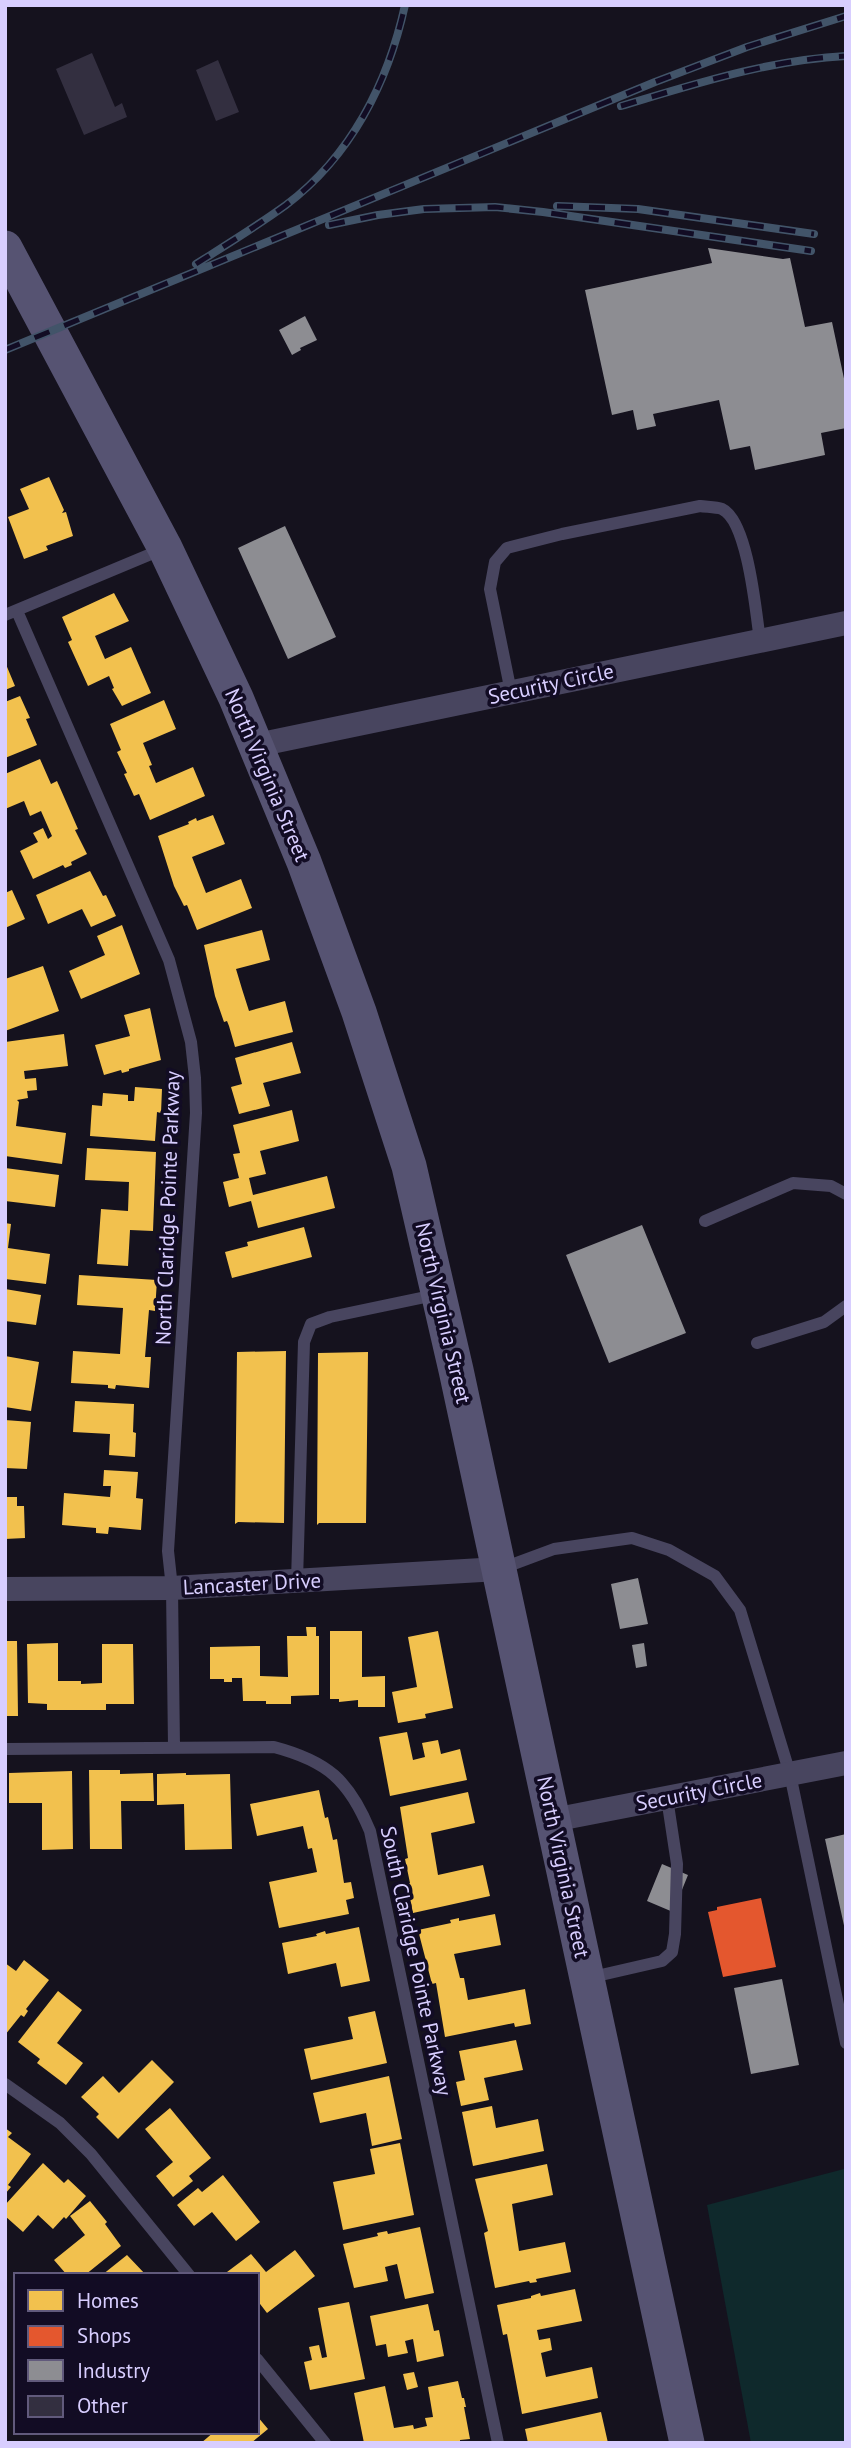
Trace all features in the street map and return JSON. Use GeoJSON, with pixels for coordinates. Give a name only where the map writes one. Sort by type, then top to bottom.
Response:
{"type":"FeatureCollection","features":[{"type":"Feature","properties":{"kind":"main road","name":"North Virginia Street"},"geometry":{"type":"LineString","coordinates":[[5,248],[165,548],[257,745],[304,862],[359,1012],[408,1166],[439,1294],[688,2443]]}},
{"type":"Feature","properties":{"kind":"street","name":"Security Circle"},"geometry":{"type":"LineString","coordinates":[[257,745],[846,623]]}},
{"type":"Feature","properties":{"kind":"street","name":"Lancaster Drive"},"geometry":{"type":"LineString","coordinates":[[5,1589],[172,1588],[499,1569]]}},
{"type":"Feature","properties":{"kind":"street","name":"Security Circle"},"geometry":{"type":"LineString","coordinates":[[553,1820],[846,1763]]}},
{"type":"Feature","properties":{"kind":"lane"},"geometry":{"type":"LineString","coordinates":[[511,692],[490,589],[495,562],[507,548],[562,534],[700,506],[723,509],[735,521],[746,555],[760,641]]}},
{"type":"Feature","properties":{"kind":"lane"},"geometry":{"type":"LineString","coordinates":[[11,613],[165,548]]}},
{"type":"Feature","properties":{"kind":"lane","name":"North Claridge Pointe Parkway"},"geometry":{"type":"LineString","coordinates":[[11,613],[169,960],[191,1042],[196,1113],[169,1551],[172,1588]]}},
{"type":"Feature","properties":{"kind":"lane"},"geometry":{"type":"LineString","coordinates":[[705,1221],[793,1183],[831,1186],[846,1194]]}},
{"type":"Feature","properties":{"kind":"lane"},"geometry":{"type":"LineString","coordinates":[[297,1581],[304,1342],[311,1324],[330,1317],[439,1294]]}},
{"type":"Feature","properties":{"kind":"lane"},"geometry":{"type":"LineString","coordinates":[[757,1343],[824,1322],[846,1306]]}},
{"type":"Feature","properties":{"kind":"lane"},"geometry":{"type":"LineString","coordinates":[[499,1569],[554,1549],[632,1538],[669,1550],[715,1576],[740,1610],[790,1774],[846,2043]]}},
{"type":"Feature","properties":{"kind":"lane"},"geometry":{"type":"LineString","coordinates":[[172,1588],[174,1747]]}},
{"type":"Feature","properties":{"kind":"lane","name":"South Claridge Pointe Parkway"},"geometry":{"type":"LineString","coordinates":[[5,1749],[274,1747],[299,1754],[322,1766],[343,1784],[359,1805],[370,1831],[498,2443]]}},
{"type":"Feature","properties":{"kind":"lane"},"geometry":{"type":"LineString","coordinates":[[587,1978],[663,1961],[672,1951],[677,1864],[667,1798]]}},
{"type":"Feature","properties":{"kind":"lane"},"geometry":{"type":"LineString","coordinates":[[5,2084],[60,2123],[91,2154],[187,2273]]}},
{"type":"Feature","properties":{"kind":"lane"},"geometry":{"type":"LineString","coordinates":[[259,2361],[325,2443]]}},
{"type":"Feature","properties":{"kind":"green space"},"geometry":{"type":"Polygon","coordinates":[[[844,2169],[846,2443],[751,2443],[707,2205],[844,2169]]]}},
{"type":"Feature","properties":{"kind":"building: Homes"},"geometry":{"type":"Polygon","coordinates":[[[49,477],[64,510],[62,513],[66,512],[73,536],[46,546],[48,550],[24,559],[8,517],[29,509],[20,489],[49,477]]]}},
{"type":"Feature","properties":{"kind":"building: Homes"},"geometry":{"type":"Polygon","coordinates":[[[114,593],[129,621],[95,636],[105,659],[131,647],[151,693],[122,706],[112,689],[114,688],[109,676],[88,686],[68,642],[72,640],[62,617],[114,593]]]}},
{"type":"Feature","properties":{"kind":"building: Homes"},"geometry":{"type":"Polygon","coordinates":[[[5,662],[15,686],[5,690],[5,662]]]}},
{"type":"Feature","properties":{"kind":"building: Homes"},"geometry":{"type":"Polygon","coordinates":[[[20,696],[30,718],[26,719],[37,745],[5,758],[5,702],[20,696]]]}},
{"type":"Feature","properties":{"kind":"building: Homes"},"geometry":{"type":"Polygon","coordinates":[[[164,700],[176,729],[143,743],[156,783],[193,767],[205,796],[150,820],[139,794],[134,796],[124,774],[127,773],[117,752],[121,750],[110,724],[164,700]]]}},
{"type":"Feature","properties":{"kind":"building: Homes"},"geometry":{"type":"Polygon","coordinates":[[[40,759],[51,784],[57,781],[87,854],[71,862],[72,865],[65,868],[63,865],[33,879],[20,851],[38,842],[33,833],[43,828],[48,839],[52,836],[41,811],[30,816],[24,801],[5,809],[5,774],[40,759]]]}},
{"type":"Feature","properties":{"kind":"building: Homes"},"geometry":{"type":"Polygon","coordinates":[[[213,815],[225,844],[192,857],[206,893],[241,879],[252,908],[197,930],[187,905],[184,906],[174,886],[158,836],[189,824],[188,822],[196,818],[197,821],[213,815]]]}},
{"type":"Feature","properties":{"kind":"building: Homes"},"geometry":{"type":"Polygon","coordinates":[[[90,871],[116,916],[91,927],[82,909],[48,924],[36,895],[90,871]]]}},
{"type":"Feature","properties":{"kind":"building: Homes"},"geometry":{"type":"Polygon","coordinates":[[[12,890],[25,919],[5,928],[5,893],[12,890]]]}},
{"type":"Feature","properties":{"kind":"building: Homes"},"geometry":{"type":"Polygon","coordinates":[[[122,925],[140,974],[81,999],[69,971],[105,955],[97,936],[122,925]]]}},
{"type":"Feature","properties":{"kind":"building: Homes"},"geometry":{"type":"Polygon","coordinates":[[[262,930],[270,960],[236,969],[242,989],[249,1011],[285,1001],[293,1032],[235,1047],[215,996],[204,945],[262,930]]]}},
{"type":"Feature","properties":{"kind":"building: Homes"},"geometry":{"type":"Polygon","coordinates":[[[43,966],[59,1011],[5,1031],[5,979],[43,966]]]}},
{"type":"Feature","properties":{"kind":"building: Homes"},"geometry":{"type":"Polygon","coordinates":[[[150,1008],[161,1060],[122,1073],[121,1070],[104,1075],[95,1045],[130,1036],[124,1015],[150,1008]]]}},
{"type":"Feature","properties":{"kind":"building: Homes"},"geometry":{"type":"Polygon","coordinates":[[[64,1034],[68,1066],[24,1071],[25,1079],[36,1078],[37,1090],[27,1091],[28,1098],[17,1100],[16,1126],[66,1133],[62,1164],[5,1156],[5,1042],[64,1034]]]}},
{"type":"Feature","properties":{"kind":"building: Homes"},"geometry":{"type":"Polygon","coordinates":[[[292,1042],[301,1073],[263,1083],[270,1106],[239,1114],[231,1087],[242,1084],[235,1058],[292,1042]]]}},
{"type":"Feature","properties":{"kind":"building: Homes"},"geometry":{"type":"Polygon","coordinates":[[[135,1087],[162,1089],[161,1113],[157,1112],[155,1141],[90,1136],[92,1105],[102,1106],[103,1093],[128,1095],[128,1101],[134,1101],[135,1087]]]}},
{"type":"Feature","properties":{"kind":"building: Homes"},"geometry":{"type":"Polygon","coordinates":[[[292,1110],[299,1141],[260,1151],[266,1174],[249,1178],[253,1195],[327,1176],[335,1208],[258,1228],[251,1201],[229,1207],[223,1182],[239,1178],[233,1154],[240,1153],[233,1125],[292,1110]]]}},
{"type":"Feature","properties":{"kind":"building: Homes"},"geometry":{"type":"Polygon","coordinates":[[[87,1148],[156,1152],[153,1231],[130,1230],[128,1266],[97,1264],[101,1209],[128,1211],[129,1182],[85,1180],[87,1148]]]}},
{"type":"Feature","properties":{"kind":"building: Homes"},"geometry":{"type":"Polygon","coordinates":[[[5,1168],[59,1175],[55,1207],[5,1201],[5,1168]]]}},
{"type":"Feature","properties":{"kind":"building: Homes"},"geometry":{"type":"Polygon","coordinates":[[[5,1223],[11,1224],[8,1248],[50,1254],[46,1284],[5,1279],[5,1223]]]}},
{"type":"Feature","properties":{"kind":"building: Homes"},"geometry":{"type":"Polygon","coordinates":[[[304,1227],[312,1257],[232,1278],[225,1252],[248,1246],[247,1242],[304,1227]]]}},
{"type":"Feature","properties":{"kind":"building: Homes"},"geometry":{"type":"Polygon","coordinates":[[[79,1275],[157,1280],[155,1311],[149,1310],[145,1357],[151,1357],[149,1388],[116,1385],[115,1389],[108,1388],[108,1385],[71,1383],[73,1351],[120,1354],[123,1308],[77,1305],[79,1275]]]}},
{"type":"Feature","properties":{"kind":"building: Homes"},"geometry":{"type":"Polygon","coordinates":[[[5,1289],[41,1295],[36,1325],[5,1321],[5,1289]]]}},
{"type":"Feature","properties":{"kind":"building: Homes"},"geometry":{"type":"Polygon","coordinates":[[[286,1351],[284,1523],[235,1524],[237,1352],[286,1351]]]}},
{"type":"Feature","properties":{"kind":"building: Homes"},"geometry":{"type":"Polygon","coordinates":[[[368,1352],[366,1523],[317,1525],[318,1353],[368,1352]]]}},
{"type":"Feature","properties":{"kind":"building: Homes"},"geometry":{"type":"Polygon","coordinates":[[[5,1356],[39,1362],[31,1411],[5,1407],[5,1356]]]}},
{"type":"Feature","properties":{"kind":"building: Homes"},"geometry":{"type":"Polygon","coordinates":[[[75,1401],[134,1404],[135,1457],[109,1455],[110,1434],[73,1432],[75,1401]]]}},
{"type":"Feature","properties":{"kind":"building: Homes"},"geometry":{"type":"Polygon","coordinates":[[[5,1420],[31,1422],[27,1469],[5,1468],[5,1420]]]}},
{"type":"Feature","properties":{"kind":"building: Homes"},"geometry":{"type":"Polygon","coordinates":[[[104,1470],[138,1472],[136,1498],[143,1499],[141,1530],[109,1527],[108,1534],[96,1533],[96,1528],[62,1525],[64,1493],[110,1497],[111,1486],[103,1486],[104,1470]]]}},
{"type":"Feature","properties":{"kind":"building: Homes"},"geometry":{"type":"Polygon","coordinates":[[[5,1497],[17,1497],[17,1506],[24,1506],[25,1538],[5,1539],[5,1497]]]}},
{"type":"Feature","properties":{"kind":"building: Homes"},"geometry":{"type":"Polygon","coordinates":[[[306,1627],[316,1627],[316,1636],[319,1636],[319,1695],[291,1696],[291,1704],[243,1701],[242,1678],[232,1678],[232,1682],[210,1679],[210,1647],[260,1646],[260,1676],[288,1677],[287,1636],[307,1636],[306,1627]]]}},
{"type":"Feature","properties":{"kind":"building: Homes"},"geometry":{"type":"Polygon","coordinates":[[[330,1631],[362,1631],[362,1677],[385,1676],[385,1707],[358,1707],[358,1700],[339,1702],[339,1699],[330,1699],[330,1631]]]}},
{"type":"Feature","properties":{"kind":"building: Homes"},"geometry":{"type":"Polygon","coordinates":[[[438,1631],[453,1708],[425,1714],[426,1718],[398,1723],[392,1692],[417,1687],[408,1637],[438,1631]]]}},
{"type":"Feature","properties":{"kind":"building: Homes"},"geometry":{"type":"Polygon","coordinates":[[[5,1641],[17,1641],[18,1716],[5,1716],[5,1641]]]}},
{"type":"Feature","properties":{"kind":"building: Homes"},"geometry":{"type":"Polygon","coordinates":[[[58,1643],[58,1681],[81,1681],[81,1684],[102,1683],[102,1644],[133,1644],[134,1704],[106,1704],[106,1710],[47,1710],[47,1704],[28,1703],[27,1644],[58,1643]]]}},
{"type":"Feature","properties":{"kind":"building: Homes"},"geometry":{"type":"Polygon","coordinates":[[[407,1732],[413,1760],[425,1757],[422,1743],[438,1740],[441,1754],[460,1749],[467,1780],[390,1796],[379,1737],[407,1732]]]}},
{"type":"Feature","properties":{"kind":"building: Homes"},"geometry":{"type":"Polygon","coordinates":[[[89,1770],[120,1770],[120,1774],[153,1773],[154,1801],[121,1801],[122,1849],[90,1849],[89,1770]]]}},
{"type":"Feature","properties":{"kind":"building: Homes"},"geometry":{"type":"Polygon","coordinates":[[[72,1771],[73,1849],[42,1850],[42,1803],[9,1803],[9,1773],[72,1771]]]}},
{"type":"Feature","properties":{"kind":"building: Homes"},"geometry":{"type":"Polygon","coordinates":[[[157,1774],[230,1774],[232,1849],[185,1850],[184,1804],[157,1805],[157,1774]]]}},
{"type":"Feature","properties":{"kind":"building: Homes"},"geometry":{"type":"Polygon","coordinates":[[[319,1790],[333,1840],[337,1839],[344,1883],[351,1882],[354,1898],[346,1900],[349,1914],[279,1928],[269,1882],[317,1872],[312,1848],[308,1849],[303,1826],[257,1836],[250,1804],[319,1790]]]}},
{"type":"Feature","properties":{"kind":"building: Homes"},"geometry":{"type":"Polygon","coordinates":[[[468,1792],[475,1823],[431,1833],[438,1875],[483,1865],[490,1896],[413,1913],[407,1884],[410,1883],[405,1859],[408,1858],[400,1807],[468,1792]]]}},
{"type":"Feature","properties":{"kind":"building: Homes"},"geometry":{"type":"Polygon","coordinates":[[[495,1914],[501,1945],[454,1954],[460,1978],[464,1978],[468,2000],[525,1989],[531,2024],[515,2027],[514,2023],[445,2037],[436,1983],[432,1984],[418,1930],[451,1923],[450,1920],[459,1918],[459,1921],[495,1914]]]}},
{"type":"Feature","properties":{"kind":"building: Homes"},"geometry":{"type":"Polygon","coordinates":[[[359,1927],[370,1981],[341,1987],[336,1963],[288,1974],[282,1943],[317,1936],[316,1934],[325,1931],[326,1934],[359,1927]]]}},
{"type":"Feature","properties":{"kind":"building: Homes"},"geometry":{"type":"Polygon","coordinates":[[[24,1960],[49,1980],[26,2009],[28,2011],[24,2017],[21,2015],[5,2035],[5,1963],[16,1971],[24,1960]]]}},
{"type":"Feature","properties":{"kind":"building: Homes"},"geometry":{"type":"Polygon","coordinates":[[[58,1991],[82,2010],[57,2043],[83,2063],[66,2085],[37,2063],[40,2059],[18,2042],[58,1991]]]}},
{"type":"Feature","properties":{"kind":"building: Homes"},"geometry":{"type":"Polygon","coordinates":[[[375,2011],[387,2063],[311,2080],[304,2049],[353,2039],[348,2017],[375,2011]]]}},
{"type":"Feature","properties":{"kind":"building: Homes"},"geometry":{"type":"Polygon","coordinates":[[[516,2040],[523,2070],[484,2078],[489,2100],[461,2106],[456,2082],[465,2080],[459,2051],[516,2040]]]}},
{"type":"Feature","properties":{"kind":"building: Homes"},"geometry":{"type":"Polygon","coordinates":[[[152,2060],[174,2082],[118,2139],[96,2117],[99,2114],[81,2097],[103,2076],[119,2093],[152,2060]]]}},
{"type":"Feature","properties":{"kind":"building: Homes"},"geometry":{"type":"Polygon","coordinates":[[[389,2076],[402,2139],[372,2146],[366,2113],[320,2123],[313,2093],[389,2076]]]}},
{"type":"Feature","properties":{"kind":"building: Homes"},"geometry":{"type":"Polygon","coordinates":[[[492,2106],[496,2128],[538,2119],[544,2151],[473,2166],[462,2112],[492,2106]]]}},
{"type":"Feature","properties":{"kind":"building: Homes"},"geometry":{"type":"Polygon","coordinates":[[[170,2108],[211,2158],[189,2176],[193,2181],[173,2197],[156,2176],[173,2162],[145,2129],[170,2108]]]}},
{"type":"Feature","properties":{"kind":"building: Homes"},"geometry":{"type":"Polygon","coordinates":[[[5,2128],[12,2133],[8,2137],[31,2154],[8,2185],[11,2187],[5,2194],[5,2128]]]}},
{"type":"Feature","properties":{"kind":"building: Homes"},"geometry":{"type":"Polygon","coordinates":[[[400,2143],[414,2215],[343,2230],[333,2182],[375,2174],[370,2149],[400,2143]]]}},
{"type":"Feature","properties":{"kind":"building: Homes"},"geometry":{"type":"Polygon","coordinates":[[[43,2163],[64,2183],[68,2179],[86,2196],[66,2219],[64,2217],[53,2229],[38,2215],[23,2232],[5,2216],[5,2205],[43,2163]]]}},
{"type":"Feature","properties":{"kind":"building: Homes"},"geometry":{"type":"Polygon","coordinates":[[[547,2164],[553,2195],[512,2204],[519,2251],[565,2242],[571,2272],[536,2279],[537,2282],[529,2281],[495,2288],[484,2233],[488,2231],[475,2179],[547,2164]]]}},
{"type":"Feature","properties":{"kind":"building: Homes"},"geometry":{"type":"Polygon","coordinates":[[[223,2175],[260,2222],[236,2241],[212,2212],[194,2226],[177,2205],[198,2188],[202,2192],[223,2175]]]}},
{"type":"Feature","properties":{"kind":"building: Homes"},"geometry":{"type":"Polygon","coordinates":[[[90,2201],[121,2246],[87,2273],[65,2273],[54,2260],[85,2235],[70,2216],[90,2201]]]}},
{"type":"Feature","properties":{"kind":"building: Homes"},"geometry":{"type":"Polygon","coordinates":[[[420,2227],[434,2293],[405,2299],[397,2264],[385,2267],[388,2281],[354,2288],[343,2244],[378,2236],[377,2233],[387,2231],[388,2234],[420,2227]]]}},
{"type":"Feature","properties":{"kind":"building: Homes"},"geometry":{"type":"Polygon","coordinates":[[[295,2250],[315,2276],[267,2313],[259,2303],[259,2273],[226,2273],[251,2254],[266,2272],[295,2250]]]}},
{"type":"Feature","properties":{"kind":"building: Homes"},"geometry":{"type":"Polygon","coordinates":[[[127,2255],[144,2273],[104,2273],[127,2255]]]}},
{"type":"Feature","properties":{"kind":"building: Homes"},"geometry":{"type":"Polygon","coordinates":[[[575,2289],[582,2321],[537,2330],[539,2340],[550,2338],[552,2350],[541,2353],[546,2377],[592,2367],[598,2398],[522,2414],[507,2334],[503,2335],[497,2305],[531,2298],[540,2293],[541,2296],[575,2289]]]}},
{"type":"Feature","properties":{"kind":"building: Homes"},"geometry":{"type":"Polygon","coordinates":[[[349,2302],[365,2379],[310,2390],[304,2362],[312,2360],[309,2347],[319,2345],[322,2358],[327,2357],[318,2308],[349,2302]]]}},
{"type":"Feature","properties":{"kind":"building: Homes"},"geometry":{"type":"Polygon","coordinates":[[[428,2304],[434,2331],[439,2330],[444,2356],[417,2362],[413,2339],[405,2341],[408,2353],[388,2357],[386,2344],[376,2346],[370,2316],[428,2304]]]}},
{"type":"Feature","properties":{"kind":"building: Homes"},"geometry":{"type":"Polygon","coordinates":[[[414,2372],[418,2387],[407,2390],[403,2374],[414,2372]]]}},
{"type":"Feature","properties":{"kind":"building: Homes"},"geometry":{"type":"Polygon","coordinates":[[[458,2381],[466,2407],[470,2439],[460,2440],[460,2443],[364,2443],[354,2393],[385,2386],[394,2428],[413,2425],[414,2429],[427,2426],[425,2418],[433,2417],[428,2387],[458,2381]]]}},
{"type":"Feature","properties":{"kind":"building: Homes"},"geometry":{"type":"Polygon","coordinates":[[[601,2412],[608,2443],[528,2443],[525,2429],[601,2412]]]}},
{"type":"Feature","properties":{"kind":"building: Homes"},"geometry":{"type":"Polygon","coordinates":[[[259,2418],[268,2429],[251,2443],[201,2443],[212,2434],[259,2434],[259,2418]]]}},
{"type":"Feature","properties":{"kind":"building: Shops"},"geometry":{"type":"Polygon","coordinates":[[[761,1898],[776,1967],[723,1977],[708,1912],[717,1910],[717,1907],[761,1898]]]}},
{"type":"Feature","properties":{"kind":"building: Industry"},"geometry":{"type":"Polygon","coordinates":[[[708,248],[790,258],[805,327],[832,322],[846,388],[846,428],[821,433],[825,455],[755,470],[750,446],[730,450],[719,400],[653,414],[656,426],[637,430],[633,410],[612,415],[585,290],[712,263],[708,248]]]}},
{"type":"Feature","properties":{"kind":"building: Industry"},"geometry":{"type":"Polygon","coordinates":[[[305,316],[317,340],[292,355],[279,330],[305,316]]]}},
{"type":"Feature","properties":{"kind":"building: Industry"},"geometry":{"type":"Polygon","coordinates":[[[285,526],[336,637],[288,659],[238,548],[285,526]]]}},
{"type":"Feature","properties":{"kind":"building: Industry"},"geometry":{"type":"Polygon","coordinates":[[[642,1225],[686,1333],[609,1363],[566,1255],[642,1225]]]}},
{"type":"Feature","properties":{"kind":"building: Industry"},"geometry":{"type":"Polygon","coordinates":[[[638,1578],[648,1624],[620,1629],[611,1584],[638,1578]]]}},
{"type":"Feature","properties":{"kind":"building: Industry"},"geometry":{"type":"Polygon","coordinates":[[[644,1643],[647,1666],[636,1668],[632,1645],[644,1643]]]}},
{"type":"Feature","properties":{"kind":"building: Industry"},"geometry":{"type":"Polygon","coordinates":[[[846,1834],[846,1930],[845,1930],[825,1839],[846,1834]]]}},
{"type":"Feature","properties":{"kind":"building: Industry"},"geometry":{"type":"Polygon","coordinates":[[[662,1864],[688,1875],[673,1912],[647,1901],[662,1864]]]}},
{"type":"Feature","properties":{"kind":"building: Industry"},"geometry":{"type":"Polygon","coordinates":[[[782,1979],[799,2065],[751,2074],[734,1988],[782,1979]]]}},
{"type":"Feature","properties":{"kind":"building: Other"},"geometry":{"type":"Polygon","coordinates":[[[92,53],[115,107],[122,103],[127,117],[84,135],[56,69],[92,53]]]}},
{"type":"Feature","properties":{"kind":"building: Other"},"geometry":{"type":"Polygon","coordinates":[[[218,60],[239,112],[216,121],[196,70],[218,60]]]}},
{"type":"Feature","properties":{"kind":"railway"},"geometry":{"type":"LineString","coordinates":[[196,264],[286,205],[330,164],[348,141],[377,90],[398,34],[405,5]]}},
{"type":"Feature","properties":{"kind":"railway"},"geometry":{"type":"LineString","coordinates":[[5,350],[655,82],[747,47],[846,16]]}},
{"type":"Feature","properties":{"kind":"railway"},"geometry":{"type":"LineString","coordinates":[[621,106],[760,68],[846,56]]}},
{"type":"Feature","properties":{"kind":"railway"},"geometry":{"type":"LineString","coordinates":[[557,206],[638,209],[814,234]]}},
{"type":"Feature","properties":{"kind":"railway"},"geometry":{"type":"LineString","coordinates":[[329,225],[424,209],[495,207],[811,251]]}}]}
